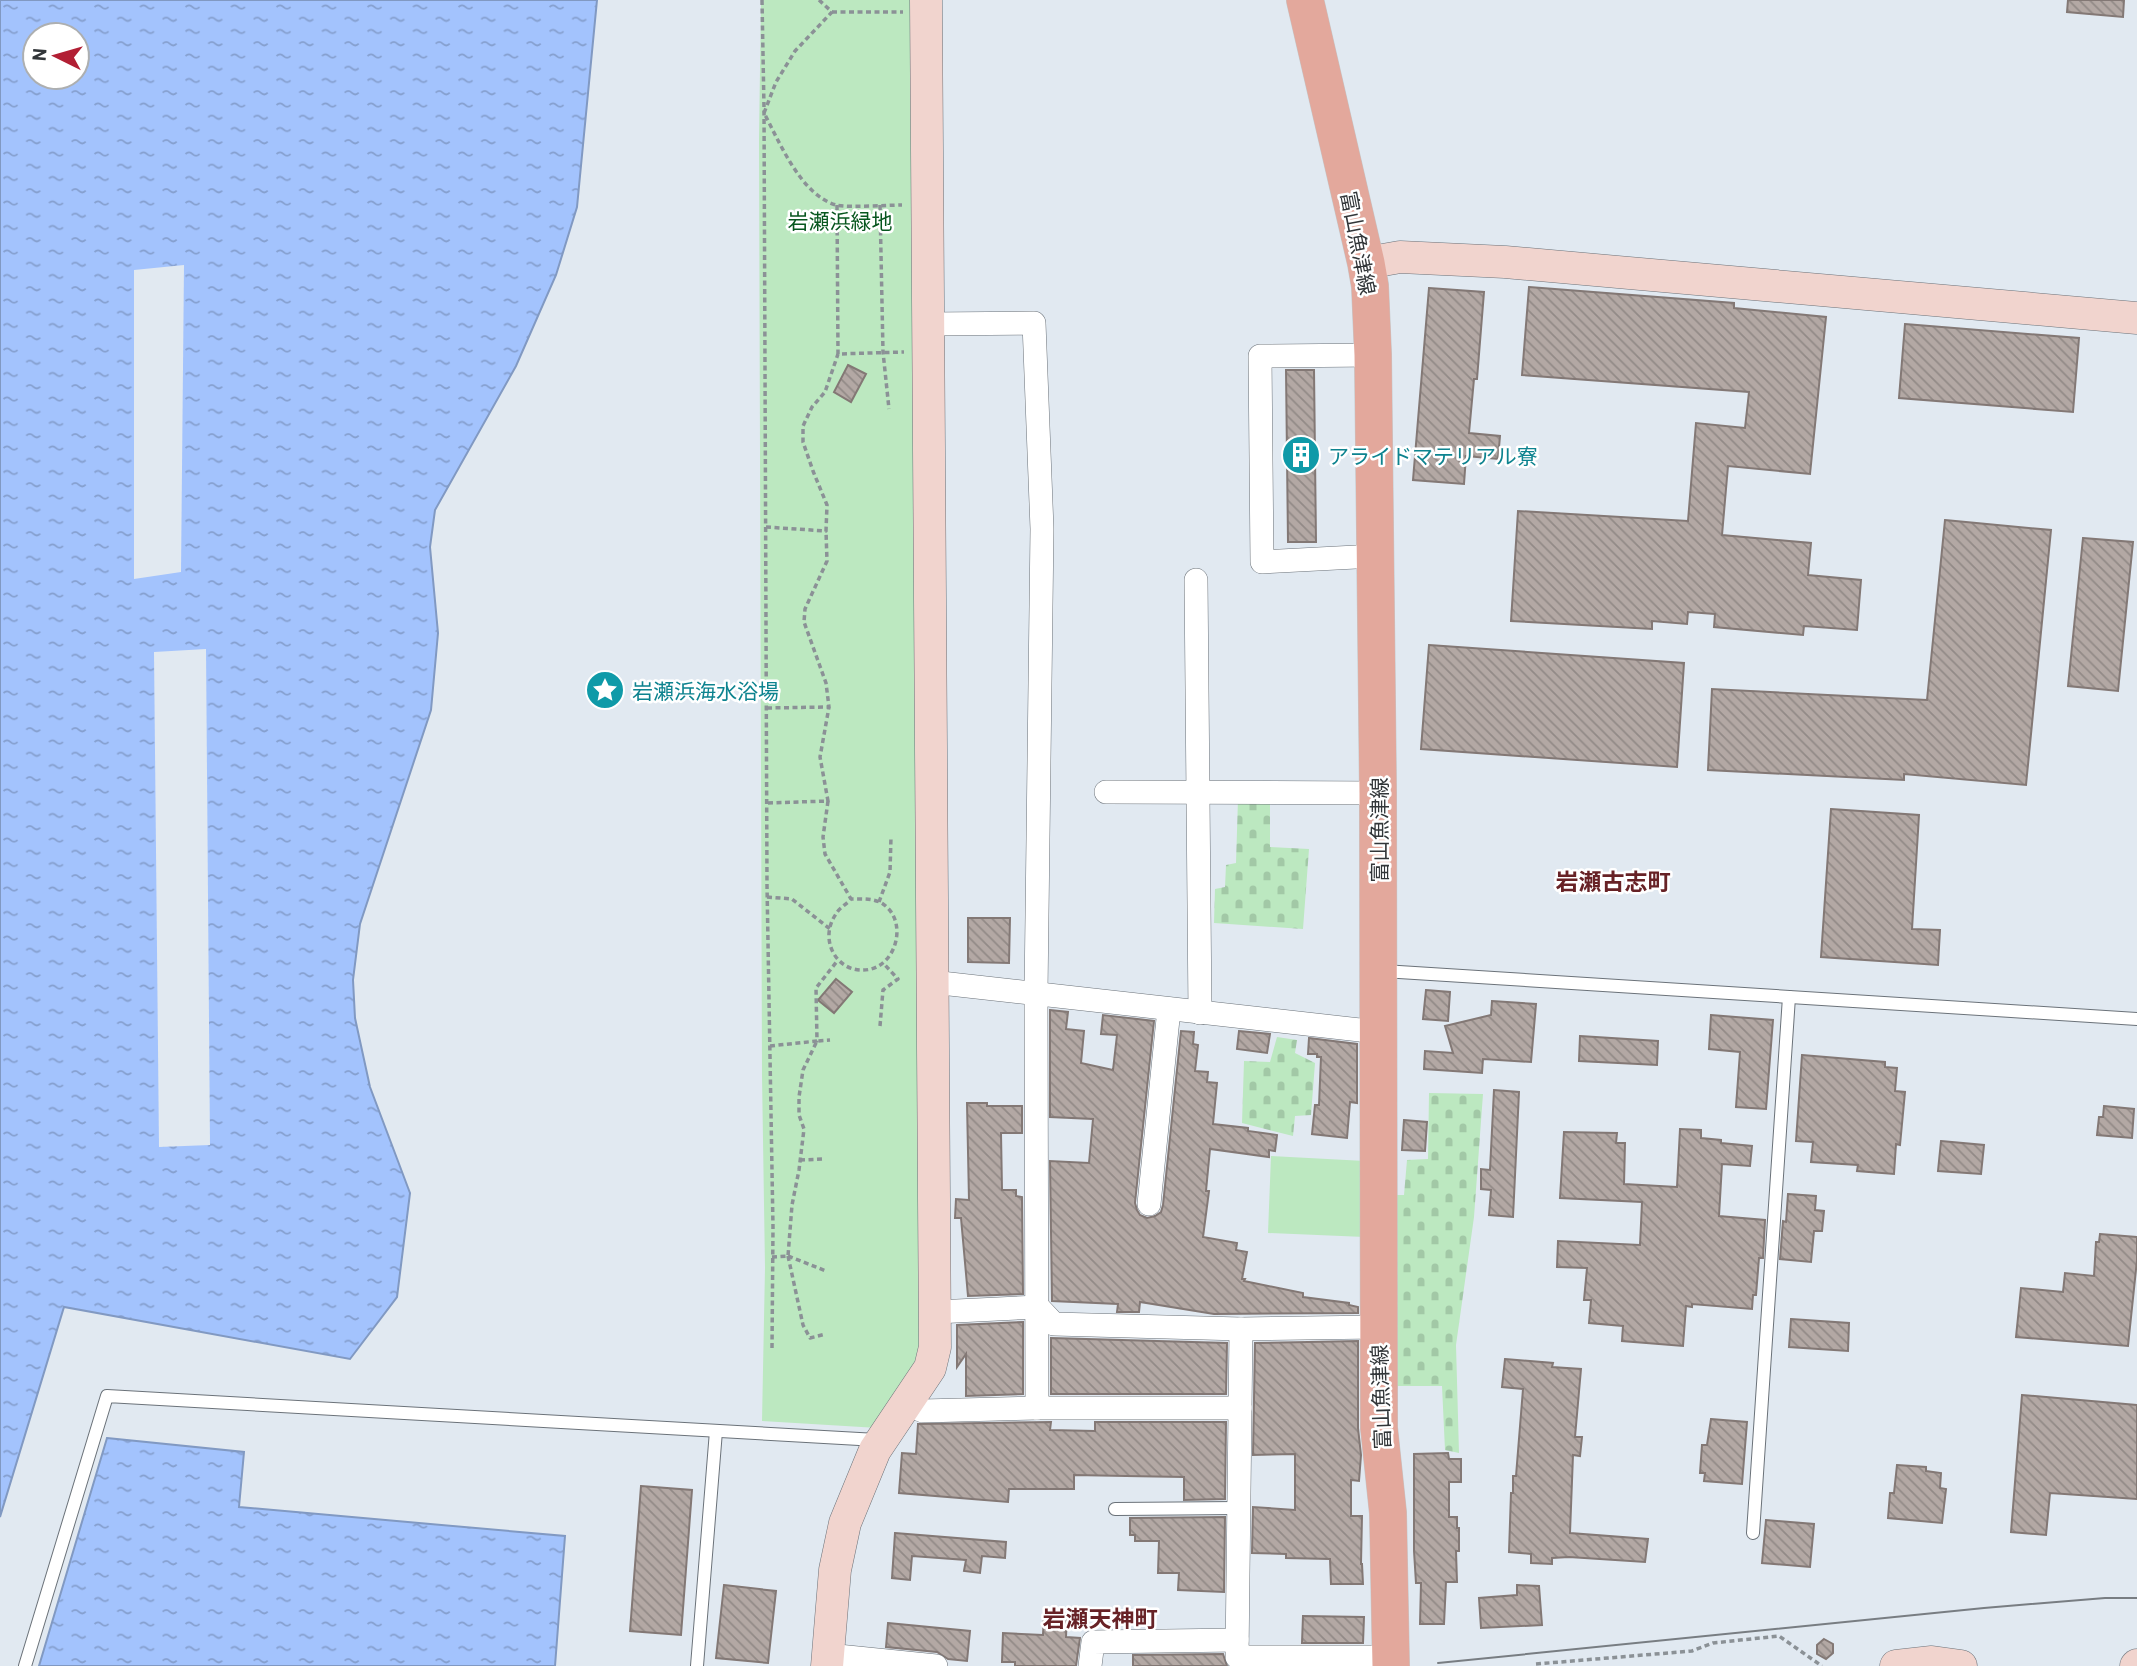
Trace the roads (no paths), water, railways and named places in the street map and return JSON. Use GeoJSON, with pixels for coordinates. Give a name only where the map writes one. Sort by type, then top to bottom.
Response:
{"type":"FeatureCollection","features":[{"type":"Feature","properties":{"kind":"main road","name":"富山魚津線"},"geometry":{"type":"LineString","coordinates":[[1305,0],[1370,286],[1378,793],[1378,1428],[1388,1513],[1391,1662]]}},
{"type":"Feature","properties":{"kind":"street"},"geometry":{"type":"LineString","coordinates":[[926,6],[935,1347],[930,1368],[881,1441],[865,1472],[845,1523],[835,1570],[828,1661],[936,1666]]}},
{"type":"Feature","properties":{"kind":"street"},"geometry":{"type":"LineString","coordinates":[[1366,262],[1400,257],[1505,262],[2137,317]]}},
{"type":"Feature","properties":{"kind":"street"},"geometry":{"type":"LineString","coordinates":[[929,337],[1034,323],[1042,529],[1036,993],[1037,1408]]}},
{"type":"Feature","properties":{"kind":"street"},"geometry":{"type":"LineString","coordinates":[[1373,355],[1260,356],[1262,562],[1375,556]]}},
{"type":"Feature","properties":{"kind":"street"},"geometry":{"type":"LineString","coordinates":[[1196,580],[1200,1013]]}},
{"type":"Feature","properties":{"kind":"street"},"geometry":{"type":"LineString","coordinates":[[1106,792],[1378,793]]}},
{"type":"Feature","properties":{"kind":"street"},"geometry":{"type":"LineString","coordinates":[[932,982],[1378,1032]]}},
{"type":"Feature","properties":{"kind":"street"},"geometry":{"type":"LineString","coordinates":[[1149,1204],[1169,1009]]}},
{"type":"Feature","properties":{"kind":"street"},"geometry":{"type":"LineString","coordinates":[[936,1312],[1038,1307],[1054,1324],[1241,1329],[1378,1327]]}},
{"type":"Feature","properties":{"kind":"street"},"geometry":{"type":"LineString","coordinates":[[1241,1329],[1237,1657],[1391,1662]]}},
{"type":"Feature","properties":{"kind":"street"},"geometry":{"type":"LineString","coordinates":[[905,1404],[923,1411],[1240,1408]]}},
{"type":"Feature","properties":{"kind":"street"},"geometry":{"type":"LineString","coordinates":[[1090,1666],[1093,1642],[1237,1640]]}},
{"type":"Feature","properties":{"kind":"street"},"geometry":{"type":"LineString","coordinates":[[1896,1666],[1932,1662],[1961,1666]]}},
{"type":"Feature","properties":{"kind":"lane"},"geometry":{"type":"LineString","coordinates":[[1378,971],[2137,1019]]}},
{"type":"Feature","properties":{"kind":"lane"},"geometry":{"type":"LineString","coordinates":[[1753,1533],[1789,997]]}},
{"type":"Feature","properties":{"kind":"lane"},"geometry":{"type":"LineString","coordinates":[[25,1666],[107,1396],[881,1441]]}},
{"type":"Feature","properties":{"kind":"lane"},"geometry":{"type":"LineString","coordinates":[[698,1666],[716,1431]]}},
{"type":"Feature","properties":{"kind":"lane"},"geometry":{"type":"LineString","coordinates":[[1115,1508],[1239,1508]]}},
{"type":"Feature","properties":{"kind":"water"},"geometry":{"type":"Polygon","coordinates":[[[0,0],[597,0],[577,207],[556,275],[516,366],[435,510],[430,547],[438,633],[431,710],[360,924],[353,980],[355,1018],[370,1087],[410,1193],[397,1297],[350,1359],[64,1307],[0,1517],[0,0]]]}},
{"type":"Feature","properties":{"kind":"water"},"geometry":{"type":"Polygon","coordinates":[[[107,1438],[244,1452],[239,1507],[565,1536],[555,1666],[39,1666],[107,1438]]]}},
{"type":"Feature","properties":{"kind":"tram line"},"geometry":{"type":"LineString","coordinates":[[1438,1663],[1984,1608],[2137,1598]]}},
{"type":"Feature","properties":{"kind":"place","name":"アライドマテリアル寮"},"geometry":{"type":"Point","coordinates":[1301,455]}},
{"type":"Feature","properties":{"kind":"place","name":"岩瀬浜海水浴場"},"geometry":{"type":"Point","coordinates":[605,690]}},
{"type":"Feature","properties":{"kind":"district","name":"岩瀬古志町"},"geometry":{"type":"Point","coordinates":[1613,881]}},
{"type":"Feature","properties":{"kind":"district","name":"岩瀬天神町"},"geometry":{"type":"Point","coordinates":[1100,1618]}},
{"type":"Feature","properties":{"kind":"park label","name":"岩瀬浜緑地"},"geometry":{"type":"Point","coordinates":[840,220]}}]}
